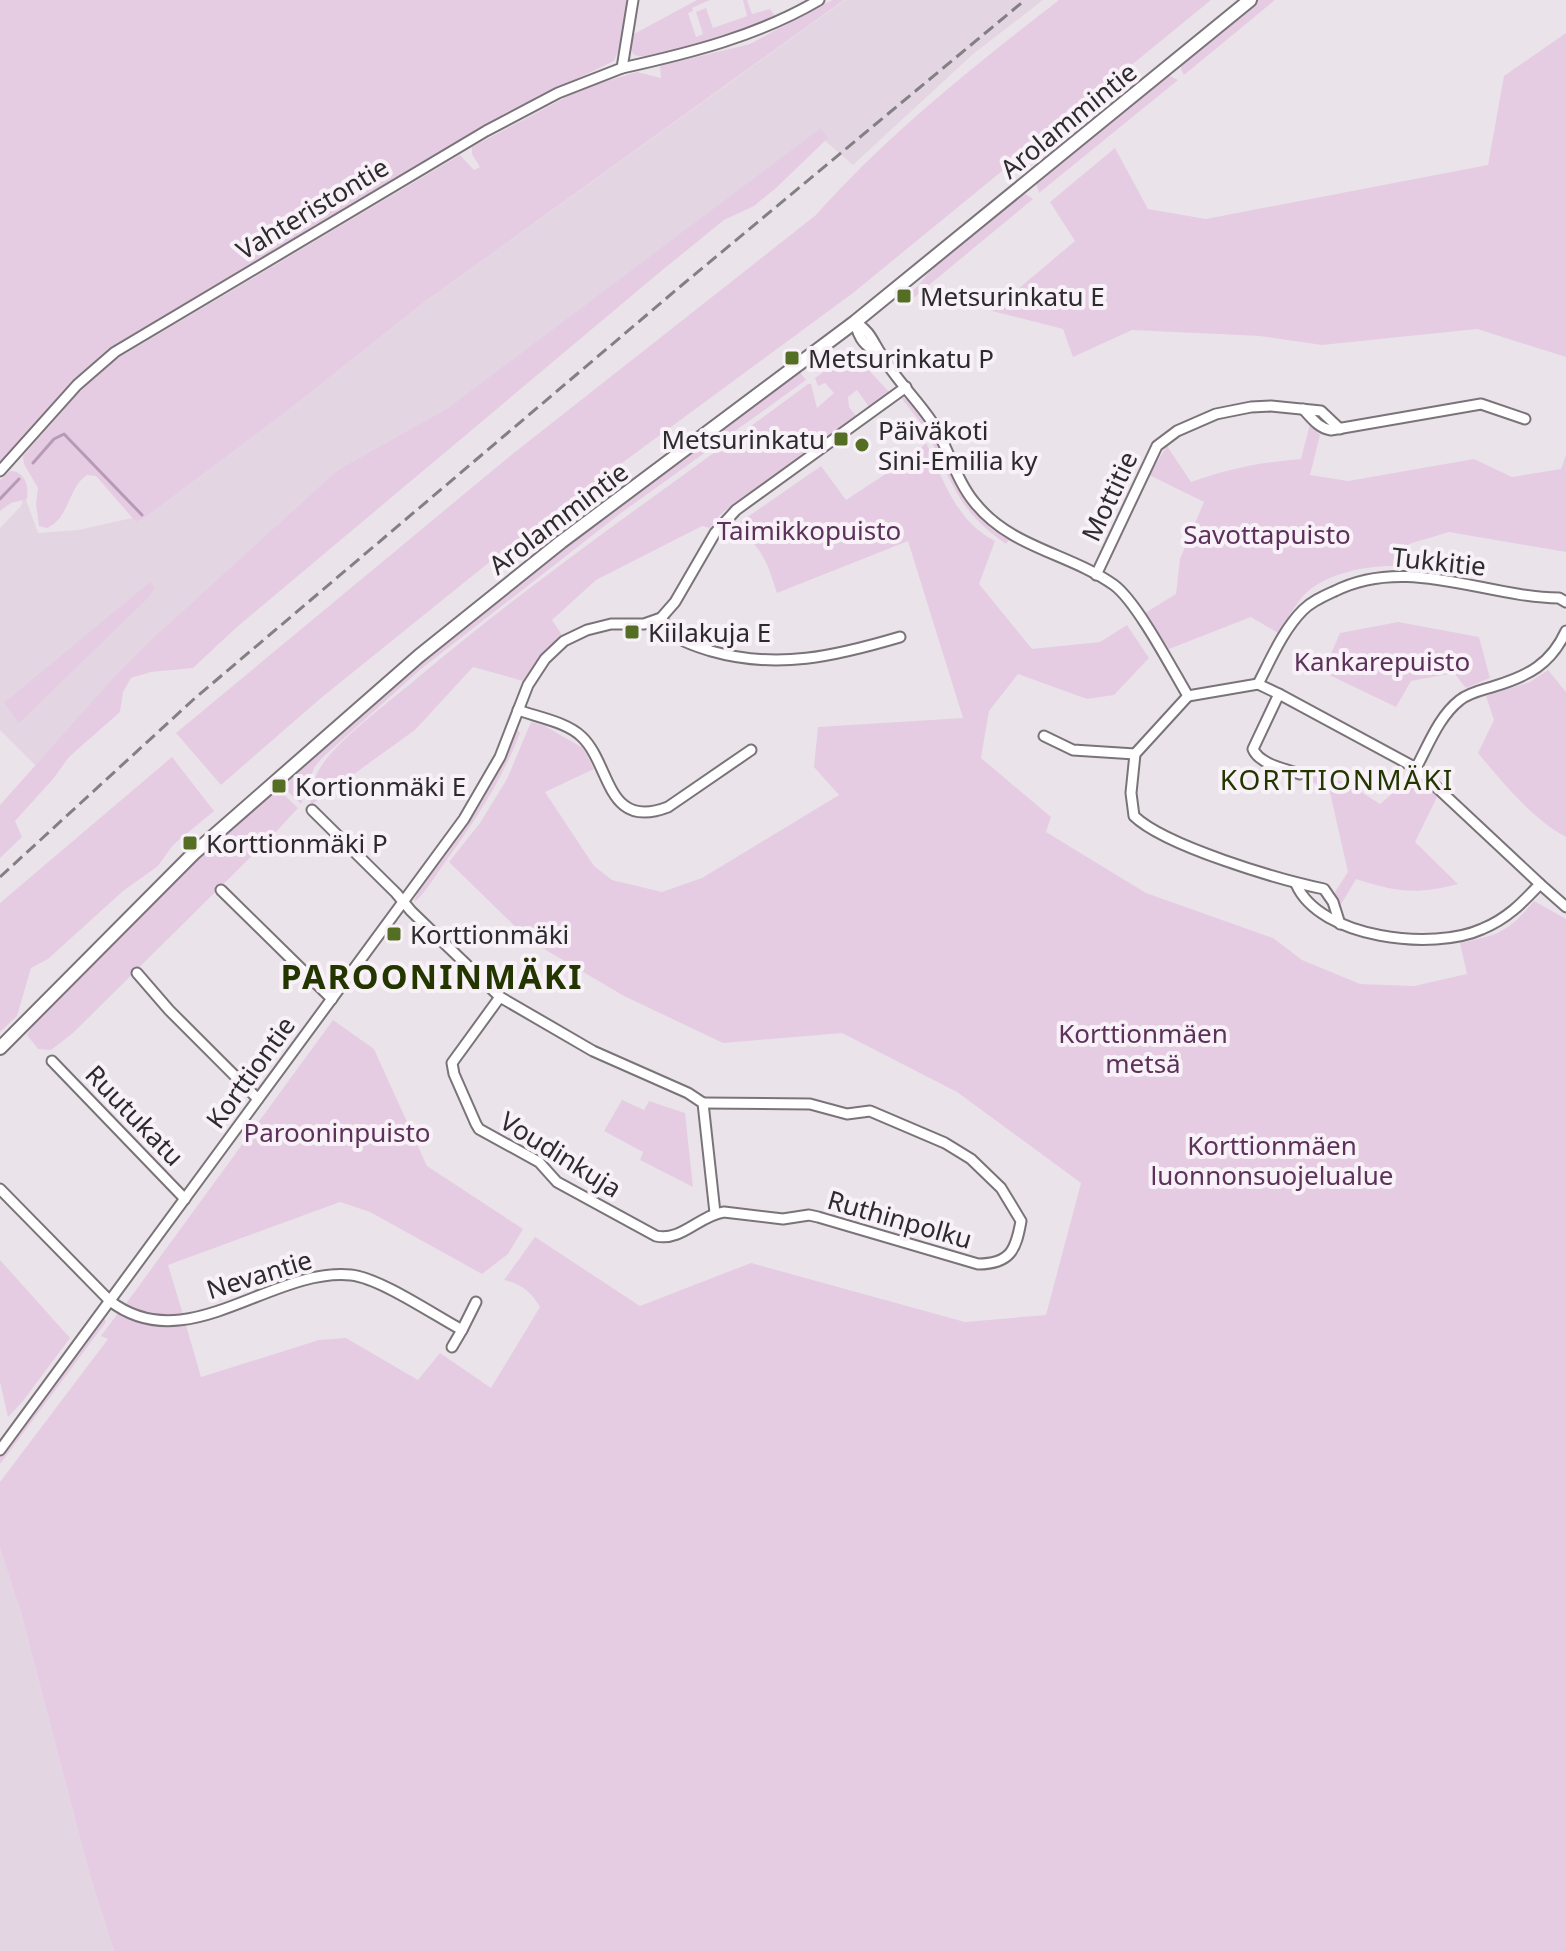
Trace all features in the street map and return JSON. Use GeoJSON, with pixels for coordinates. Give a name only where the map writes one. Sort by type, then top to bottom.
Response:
{"type":"FeatureCollection","features":[{"type":"Feature","properties":{"kind":"street"},"geometry":{"type":"LineString","coordinates":[[622,68],[633,0]]}},
{"type":"Feature","properties":{"kind":"street","name":"Vahteristontie"},"geometry":{"type":"LineString","coordinates":[[0,471],[60,402],[115,352],[486,131],[567,89],[622,68],[744,35],[787,18],[819,0]]}},
{"type":"Feature","properties":{"kind":"street","name":"Arolammintie"},"geometry":{"type":"LineString","coordinates":[[0,1048],[161,884],[389,681],[561,542],[855,322],[1250,0]]}},
{"type":"Feature","properties":{"kind":"street"},"geometry":{"type":"LineString","coordinates":[[855,322],[868,330],[881,355],[933,423],[969,496],[986,515],[1014,537],[1118,588],[1128,599],[1188,696]]}},
{"type":"Feature","properties":{"kind":"street"},"geometry":{"type":"LineString","coordinates":[[900,637],[810,660],[759,661],[682,642],[661,618],[675,602],[722,522],[906,387]]}},
{"type":"Feature","properties":{"kind":"street","name":"Mottitie"},"geometry":{"type":"LineString","coordinates":[[1096,575],[1160,442],[1198,420],[1233,410],[1271,406],[1303,409],[1323,429],[1340,429],[1481,404],[1525,419]]}},
{"type":"Feature","properties":{"kind":"street","name":"Tukkitie"},"geometry":{"type":"LineString","coordinates":[[1258,684],[1284,636],[1305,608],[1339,588],[1374,577],[1401,575],[1559,598],[1566,602]]}},
{"type":"Feature","properties":{"kind":"street","name":"Korttiontie"},"geometry":{"type":"LineString","coordinates":[[0,1450],[464,819],[500,757],[536,670],[564,641],[603,625],[644,624],[661,618]]}},
{"type":"Feature","properties":{"kind":"street"},"geometry":{"type":"LineString","coordinates":[[1416,768],[1441,722],[1457,702],[1540,667],[1556,651],[1566,631]]}},
{"type":"Feature","properties":{"kind":"street"},"geometry":{"type":"LineString","coordinates":[[1340,924],[1333,902],[1324,889],[1296,884],[1197,850],[1141,823],[1134,816],[1131,802],[1135,754],[1188,696],[1258,684],[1416,768],[1566,907]]}},
{"type":"Feature","properties":{"kind":"street"},"geometry":{"type":"LineString","coordinates":[[1279,694],[1253,749],[1262,760],[1300,774]]}},
{"type":"Feature","properties":{"kind":"street"},"geometry":{"type":"LineString","coordinates":[[518,710],[580,735],[592,750],[615,798],[639,811],[658,811],[668,807],[751,750]]}},
{"type":"Feature","properties":{"kind":"street"},"geometry":{"type":"LineString","coordinates":[[1044,736],[1073,750],[1135,754]]}},
{"type":"Feature","properties":{"kind":"street"},"geometry":{"type":"LineString","coordinates":[[312,810],[500,997],[580,1044],[688,1093],[703,1103],[715,1213]]}},
{"type":"Feature","properties":{"kind":"street"},"geometry":{"type":"LineString","coordinates":[[1296,884],[1309,902],[1340,924],[1390,937],[1435,938],[1471,934],[1517,910],[1540,884]]}},
{"type":"Feature","properties":{"kind":"street"},"geometry":{"type":"LineString","coordinates":[[221,890],[332,999]]}},
{"type":"Feature","properties":{"kind":"street"},"geometry":{"type":"LineString","coordinates":[[137,973],[169,1010],[258,1099]]}},
{"type":"Feature","properties":{"kind":"street","name":"Voudinkuja"},"geometry":{"type":"LineString","coordinates":[[500,997],[452,1063],[479,1129],[539,1162],[557,1182],[656,1236],[675,1236],[715,1213]]}},
{"type":"Feature","properties":{"kind":"street","name":"Ruutukatu"},"geometry":{"type":"LineString","coordinates":[[52,1061],[185,1199]]}},
{"type":"Feature","properties":{"kind":"street","name":"Ruthinpolku"},"geometry":{"type":"LineString","coordinates":[[703,1103],[810,1104],[847,1114],[870,1111],[945,1143],[971,1159],[1001,1188],[1021,1221],[1013,1252],[989,1264],[978,1264],[818,1217],[783,1219],[715,1213]]}},
{"type":"Feature","properties":{"kind":"street","name":"Nevantie"},"geometry":{"type":"LineString","coordinates":[[0,1189],[110,1301],[140,1318],[167,1322],[192,1318],[317,1278],[355,1276],[367,1279],[462,1330]]}},
{"type":"Feature","properties":{"kind":"street"},"geometry":{"type":"LineString","coordinates":[[452,1347],[476,1302]]}},
{"type":"Feature","properties":{"kind":"shaded area"},"geometry":{"type":"Polygon","coordinates":[[[845,0],[1043,0],[972,55],[853,165],[823,139],[448,408],[339,469],[36,766],[0,730],[0,528],[21,506],[24,494],[38,533],[78,530],[150,514],[286,412],[423,303],[845,0]]]}},
{"type":"Feature","properties":{"kind":"shaded area"},"geometry":{"type":"Polygon","coordinates":[[[0,1548],[21,1613],[90,1876],[114,1951],[0,1951],[0,1548]]]}},
{"type":"Feature","properties":{"kind":"green space"},"geometry":{"type":"Polygon","coordinates":[[[0,0],[629,0],[625,34],[614,61],[509,111],[106,353],[78,378],[0,467],[0,0]]]}},
{"type":"Feature","properties":{"kind":"green space"},"geometry":{"type":"Polygon","coordinates":[[[697,0],[710,0],[688,13],[696,37],[703,34],[696,12],[706,8],[713,28],[747,16],[743,0],[747,0],[752,14],[770,9],[775,16],[680,50],[660,55],[633,54],[634,34],[697,0]]]}},
{"type":"Feature","properties":{"kind":"green space"},"geometry":{"type":"Polygon","coordinates":[[[832,0],[844,0],[423,303],[286,412],[150,514],[136,522],[96,476],[87,475],[76,487],[55,523],[47,528],[39,526],[36,504],[38,488],[24,464],[23,456],[76,395],[115,360],[460,155],[474,170],[480,167],[472,154],[472,147],[570,95],[637,72],[661,78],[660,66],[750,44],[832,0]]]}},
{"type":"Feature","properties":{"kind":"green space"},"geometry":{"type":"Polygon","coordinates":[[[1059,0],[1211,0],[853,293],[512,544],[321,698],[221,785],[176,733],[510,456],[816,215],[902,129],[1059,0]]]}},
{"type":"Feature","properties":{"kind":"green space"},"geometry":{"type":"Polygon","coordinates":[[[1257,0],[1275,0],[1184,75],[1182,62],[1257,0]]]}},
{"type":"Feature","properties":{"kind":"green space"},"geometry":{"type":"Polygon","coordinates":[[[1566,33],[1566,357],[1477,329],[1322,345],[1260,336],[1132,330],[1073,357],[1063,329],[992,311],[1075,241],[1050,202],[1115,148],[1148,209],[1206,219],[1488,165],[1504,76],[1566,33]]]}},
{"type":"Feature","properties":{"kind":"green space"},"geometry":{"type":"Polygon","coordinates":[[[1168,75],[1178,80],[1039,193],[1036,183],[1168,75]]]}},
{"type":"Feature","properties":{"kind":"green space"},"geometry":{"type":"Polygon","coordinates":[[[821,128],[828,138],[776,188],[754,206],[724,220],[660,272],[237,627],[193,668],[151,672],[131,678],[123,692],[120,712],[69,757],[15,821],[22,837],[0,858],[0,805],[150,641],[339,469],[448,408],[821,128]]]}},
{"type":"Feature","properties":{"kind":"green space"},"geometry":{"type":"Polygon","coordinates":[[[1023,192],[1033,199],[911,300],[907,295],[932,268],[1023,192]]]}},
{"type":"Feature","properties":{"kind":"green space"},"geometry":{"type":"Polygon","coordinates":[[[852,352],[889,392],[869,407],[857,390],[848,397],[849,407],[856,416],[731,506],[710,528],[702,526],[596,580],[552,620],[562,635],[523,681],[473,667],[415,730],[311,805],[313,784],[322,765],[368,718],[515,599],[808,384],[811,384],[817,408],[834,393],[825,383],[818,386],[815,378],[852,352]]]}},
{"type":"Feature","properties":{"kind":"green space"},"geometry":{"type":"Polygon","coordinates":[[[800,372],[806,380],[621,513],[421,669],[322,758],[314,768],[301,804],[283,787],[307,759],[446,639],[541,564],[800,372]]]}},
{"type":"Feature","properties":{"kind":"green space"},"geometry":{"type":"Polygon","coordinates":[[[901,397],[911,403],[931,429],[971,507],[988,526],[1009,540],[1006,544],[966,507],[924,428],[901,397]]]}},
{"type":"Feature","properties":{"kind":"green space","name":"Savottapuisto"},"geometry":{"type":"Polygon","coordinates":[[[1310,424],[1320,435],[1310,475],[1348,481],[1474,459],[1512,477],[1561,469],[1566,455],[1566,552],[1449,532],[1409,544],[1397,566],[1360,569],[1322,581],[1303,596],[1278,633],[1251,617],[1169,649],[1145,613],[1176,594],[1180,559],[1204,502],[1149,475],[1167,446],[1191,482],[1245,467],[1301,459],[1310,424]]]}},
{"type":"Feature","properties":{"kind":"green space"},"geometry":{"type":"Polygon","coordinates":[[[926,443],[961,511],[970,523],[995,541],[979,584],[1032,649],[1100,642],[1127,625],[1149,658],[1114,695],[1087,699],[1018,674],[989,711],[981,758],[1051,817],[1046,832],[1146,893],[1273,938],[1302,960],[1360,984],[1414,986],[1467,974],[1460,943],[1502,931],[1534,901],[1566,919],[1566,1951],[114,1951],[90,1876],[21,1613],[0,1548],[0,1482],[108,1339],[101,1336],[118,1313],[160,1327],[186,1325],[201,1377],[319,1340],[346,1338],[418,1380],[440,1353],[491,1388],[540,1307],[525,1289],[504,1280],[535,1237],[640,1306],[751,1263],[965,1322],[1046,1315],[1081,1183],[957,1092],[842,1033],[723,1043],[624,996],[529,940],[449,862],[480,823],[507,779],[531,722],[545,726],[583,748],[594,769],[545,792],[594,866],[612,880],[662,892],[702,878],[839,795],[814,767],[818,727],[963,718],[908,541],[777,593],[762,555],[751,541],[733,527],[821,466],[846,500],[913,456],[926,443]]]}},
{"type":"Feature","properties":{"kind":"green space"},"geometry":{"type":"Polygon","coordinates":[[[10,471],[25,480],[27,499],[11,503],[0,511],[0,480],[10,471]]]}},
{"type":"Feature","properties":{"kind":"green space"},"geometry":{"type":"Polygon","coordinates":[[[150,582],[155,588],[149,597],[19,723],[4,703],[150,582]]]}},
{"type":"Feature","properties":{"kind":"green space","name":"Kankarepuisto"},"geometry":{"type":"Polygon","coordinates":[[[1398,622],[1479,637],[1490,678],[1466,688],[1454,673],[1411,681],[1396,707],[1323,672],[1340,633],[1398,622]]]}},
{"type":"Feature","properties":{"kind":"green space"},"geometry":{"type":"Polygon","coordinates":[[[1548,670],[1566,692],[1566,837],[1529,810],[1478,753],[1494,720],[1486,696],[1530,682],[1548,670]]]}},
{"type":"Feature","properties":{"kind":"green space"},"geometry":{"type":"Polygon","coordinates":[[[517,729],[520,733],[485,803],[414,902],[477,810],[500,770],[517,729]]]}},
{"type":"Feature","properties":{"kind":"green space"},"geometry":{"type":"Polygon","coordinates":[[[172,757],[214,811],[173,845],[158,866],[123,891],[48,959],[31,968],[17,1016],[0,1032],[0,903],[172,757]]]}},
{"type":"Feature","properties":{"kind":"green space"},"geometry":{"type":"Polygon","coordinates":[[[1306,770],[1349,784],[1380,804],[1414,775],[1438,795],[1415,842],[1458,884],[1430,890],[1407,890],[1356,879],[1340,906],[1335,892],[1348,872],[1329,788],[1302,779],[1306,770]]]}},
{"type":"Feature","properties":{"kind":"green space"},"geometry":{"type":"Polygon","coordinates":[[[279,790],[298,808],[275,833],[73,1033],[51,1050],[38,1049],[27,1035],[36,1019],[197,858],[256,805],[279,790]]]}},
{"type":"Feature","properties":{"kind":"green space","name":"Parooninpuisto"},"geometry":{"type":"Polygon","coordinates":[[[333,1020],[374,1049],[427,1166],[523,1229],[508,1254],[482,1274],[370,1212],[340,1202],[168,1265],[183,1314],[153,1316],[125,1305],[333,1020]]]}},
{"type":"Feature","properties":{"kind":"green space"},"geometry":{"type":"Polygon","coordinates":[[[622,1100],[644,1110],[649,1101],[685,1113],[693,1187],[640,1160],[643,1152],[604,1131],[622,1100]]]}},
{"type":"Feature","properties":{"kind":"green space"},"geometry":{"type":"Polygon","coordinates":[[[0,1260],[70,1338],[8,1417],[0,1382],[0,1260]]]}},
{"type":"Feature","properties":{"kind":"green space"},"geometry":{"type":"Polygon","coordinates":[[[104,1317],[106,1322],[0,1464],[0,1458],[104,1317]]]}},
{"type":"Feature","properties":{"kind":"waterway"},"geometry":{"type":"LineString","coordinates":[[33,463],[54,439],[64,434],[142,515]]}},
{"type":"Feature","properties":{"kind":"waterway"},"geometry":{"type":"LineString","coordinates":[[0,499],[19,479]]}},
{"type":"Feature","properties":{"kind":"railway"},"geometry":{"type":"LineString","coordinates":[[0,877],[194,699],[682,285],[1025,0]]}},
{"type":"Feature","properties":{"kind":"place","name":"Metsurinkatu E"},"geometry":{"type":"Point","coordinates":[904,296]}},
{"type":"Feature","properties":{"kind":"place","name":"Metsurinkatu P"},"geometry":{"type":"Point","coordinates":[792,358]}},
{"type":"Feature","properties":{"kind":"place","name":"Metsurinkatu"},"geometry":{"type":"Point","coordinates":[841,439]}},
{"type":"Feature","properties":{"kind":"place","name":"Päiväkoti Sini-Emilia ky"},"geometry":{"type":"Point","coordinates":[862,445]}},
{"type":"Feature","properties":{"kind":"place","name":"Kiilakuja E"},"geometry":{"type":"Point","coordinates":[632,632]}},
{"type":"Feature","properties":{"kind":"place","name":"Kortionmäki E"},"geometry":{"type":"Point","coordinates":[279,786]}},
{"type":"Feature","properties":{"kind":"place","name":"Korttionmäki P"},"geometry":{"type":"Point","coordinates":[190,843]}},
{"type":"Feature","properties":{"kind":"place","name":"Korttionmäki"},"geometry":{"type":"Point","coordinates":[394,934]}},
{"type":"Feature","properties":{"kind":"district","name":"KORTTIONMÄKI"},"geometry":{"type":"Point","coordinates":[1337,779]}},
{"type":"Feature","properties":{"kind":"district","name":"PAROONINMÄKI"},"geometry":{"type":"Point","coordinates":[432,976]}},
{"type":"Feature","properties":{"kind":"park label","name":"Taimikkopuisto"},"geometry":{"type":"Point","coordinates":[809,530]}},
{"type":"Feature","properties":{"kind":"park label","name":"Korttionmäen metsä"},"geometry":{"type":"Point","coordinates":[1143,1048]}},
{"type":"Feature","properties":{"kind":"park label","name":"Korttionmäen luonnonsuojelualue"},"geometry":{"type":"Point","coordinates":[1272,1160]}}]}
